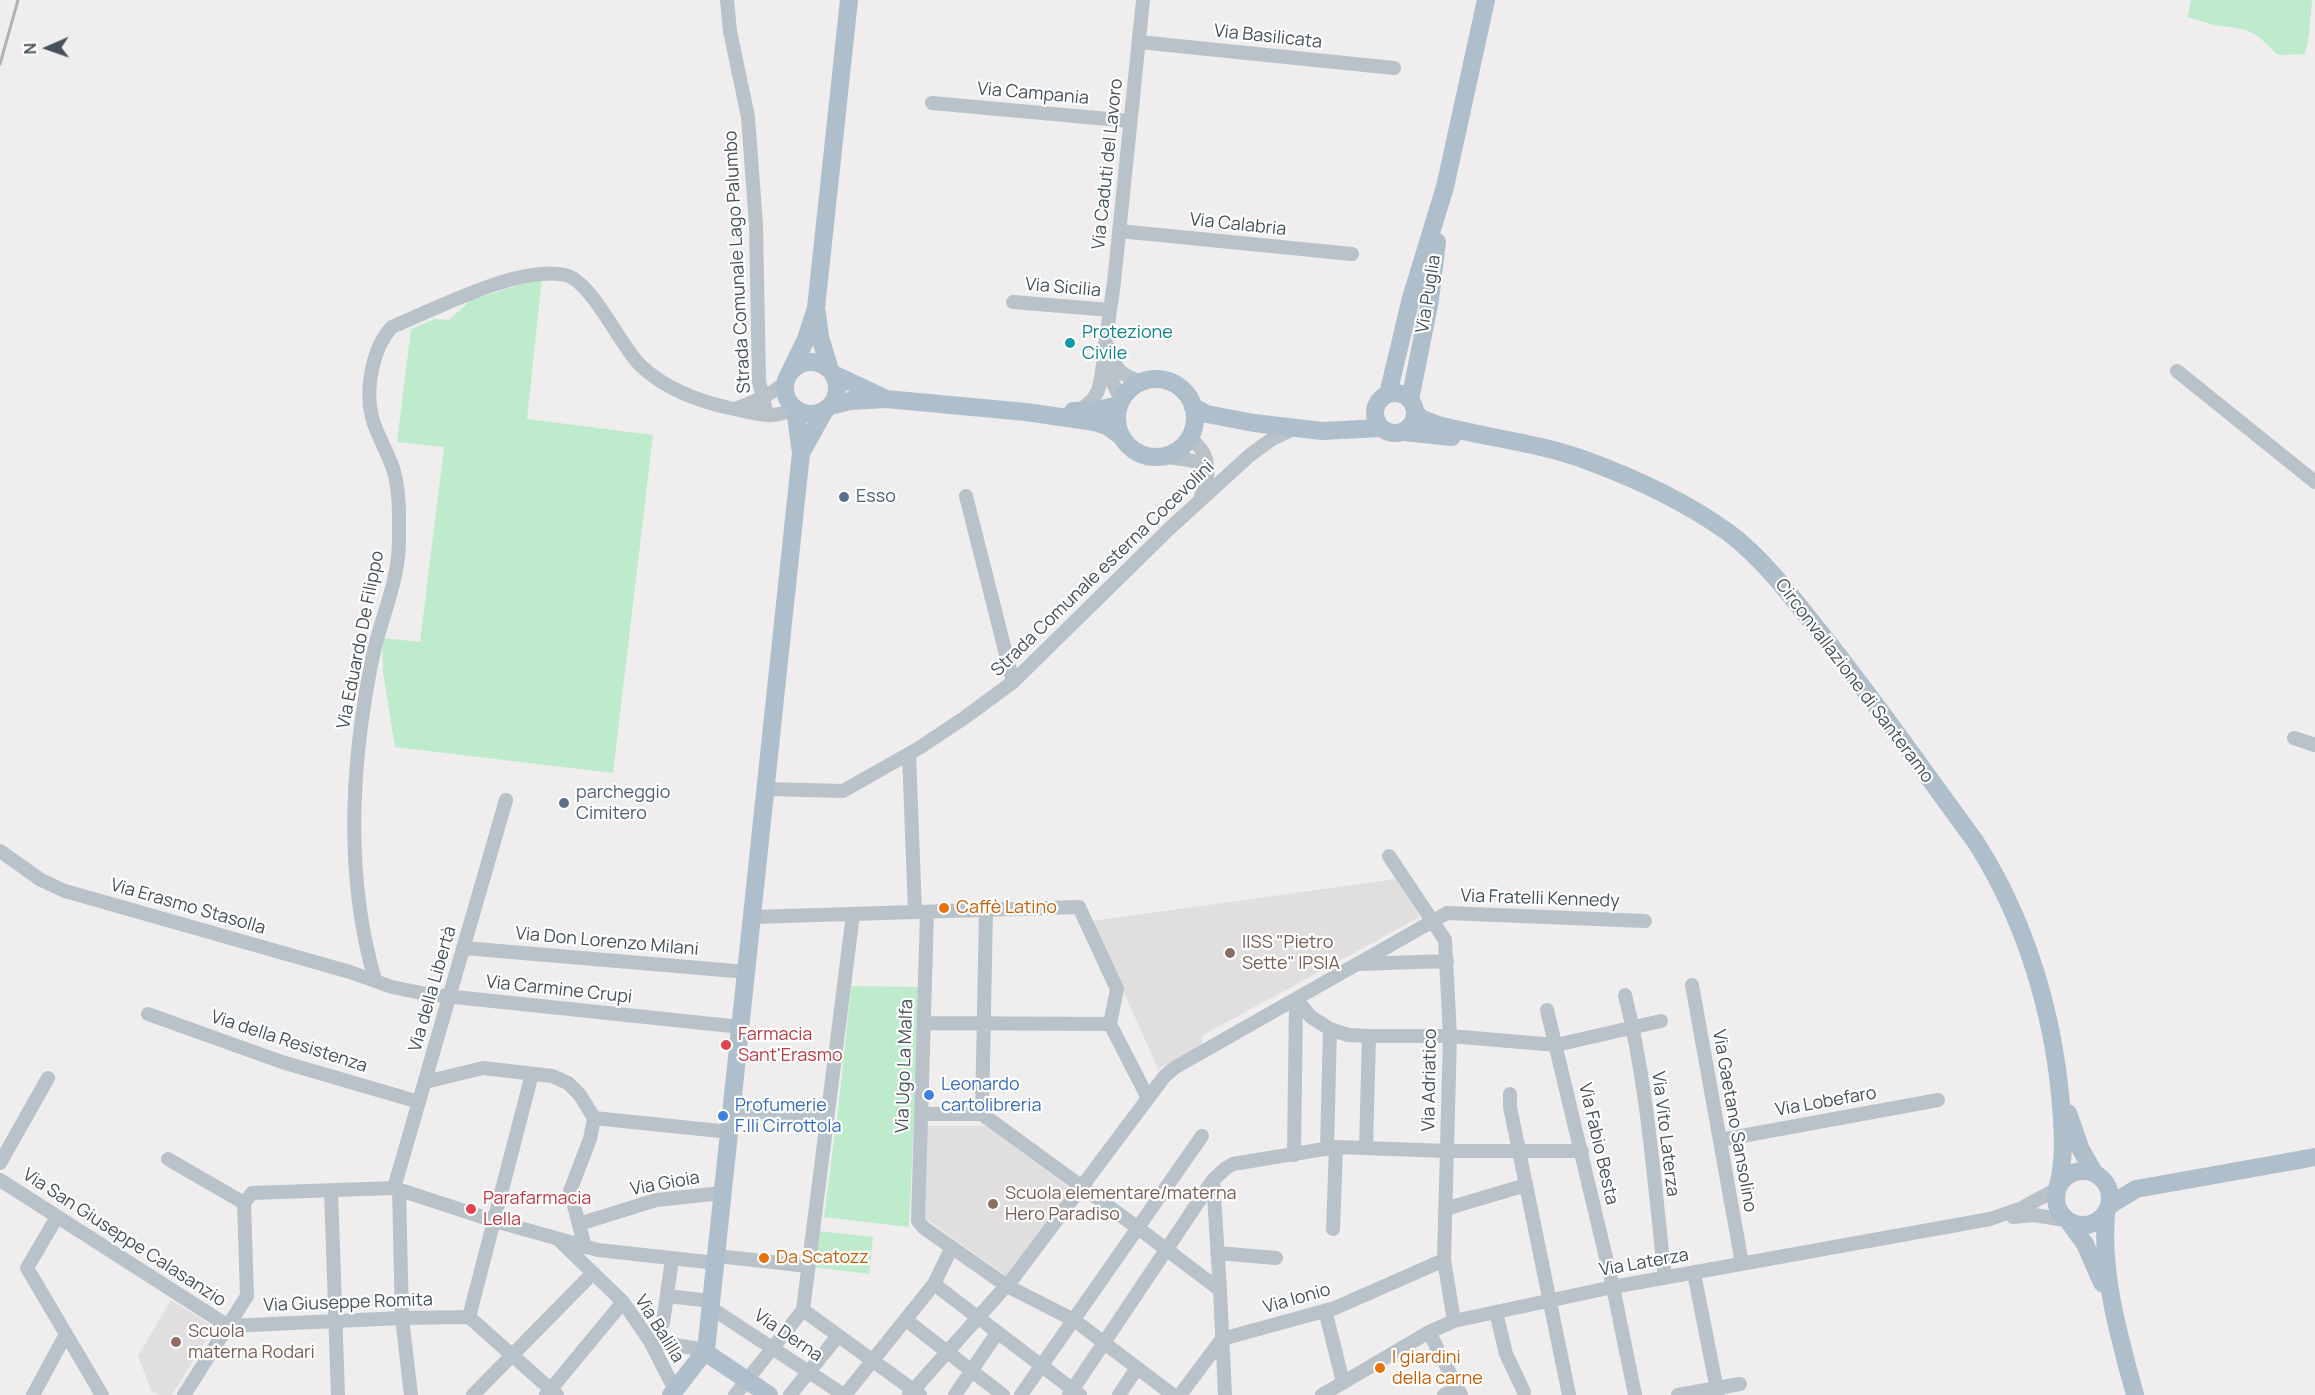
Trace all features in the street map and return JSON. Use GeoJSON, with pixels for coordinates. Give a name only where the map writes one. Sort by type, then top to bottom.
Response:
{"type":"FeatureCollection","features":[{"type":"Feature","properties":{"kind":"main road"},"geometry":{"type":"LineString","coordinates":[[677,1392],[705,1351],[711,1304],[801,453],[795,409],[786,395],[788,376],[806,339],[816,308],[849,0]]}},
{"type":"Feature","properties":{"kind":"main road","name":"Via Puglia"},"geometry":{"type":"LineString","coordinates":[[1413,406],[1445,188],[1486,0]]}},
{"type":"Feature","properties":{"kind":"main road","name":"Via Puglia"},"geometry":{"type":"LineString","coordinates":[[1382,399],[1445,188]]}},
{"type":"Feature","properties":{"kind":"main road"},"geometry":{"type":"LineString","coordinates":[[801,453],[836,394],[836,380],[820,337],[816,308]]}},
{"type":"Feature","properties":{"kind":"main road"},"geometry":{"type":"LineString","coordinates":[[788,376],[803,362],[823,364],[832,372],[886,399]]}},
{"type":"Feature","properties":{"kind":"main road"},"geometry":{"type":"LineString","coordinates":[[795,409],[812,414],[850,401],[886,399],[1026,412],[1095,422],[1122,437],[1127,444],[1142,455],[1151,457],[1165,456],[1180,449],[1191,434],[1195,415],[1194,407],[1184,391],[1177,385],[1159,379],[1141,382],[1133,386],[1120,403],[1117,416],[1122,437]]}},
{"type":"Feature","properties":{"kind":"main road"},"geometry":{"type":"LineString","coordinates":[[1299,427],[1340,423],[1382,399],[1402,394],[1422,419],[1492,438]]}},
{"type":"Feature","properties":{"kind":"main road"},"geometry":{"type":"LineString","coordinates":[[1380,428],[1375,417],[1382,399]]}},
{"type":"Feature","properties":{"kind":"main road"},"geometry":{"type":"LineString","coordinates":[[1026,412],[1078,411],[1120,403]]}},
{"type":"Feature","properties":{"kind":"main road"},"geometry":{"type":"LineString","coordinates":[[1404,432],[1413,424],[1413,406]]}},
{"type":"Feature","properties":{"kind":"main road"},"geometry":{"type":"LineString","coordinates":[[1194,407],[1207,414],[1254,423],[1337,431],[1366,427],[1380,428],[1392,434],[1404,432],[1468,439],[1492,438]]}},
{"type":"Feature","properties":{"kind":"main road"},"geometry":{"type":"LineString","coordinates":[[1191,434],[1204,428],[1254,423]]}},
{"type":"Feature","properties":{"kind":"main road","name":"Circonvallazione di Santeramo"},"geometry":{"type":"LineString","coordinates":[[1492,438],[1562,453],[1632,479],[1706,518],[1730,535],[1771,572],[1835,650],[1968,831],[1995,872],[2016,916],[2031,957],[2049,1025],[2058,1076],[2073,1129],[2082,1150],[2098,1175]]}},
{"type":"Feature","properties":{"kind":"main road","name":"Circonvallazione di Santeramo"},"geometry":{"type":"LineString","coordinates":[[2058,1076],[2063,1145],[2058,1187]]}},
{"type":"Feature","properties":{"kind":"main road"},"geometry":{"type":"LineString","coordinates":[[2067,1221],[2085,1226],[2100,1220],[2108,1209],[2136,1189],[2315,1157]]}},
{"type":"Feature","properties":{"kind":"main road"},"geometry":{"type":"LineString","coordinates":[[2115,1319],[2085,1244],[2056,1205],[2058,1187],[2063,1179],[2079,1171],[2119,1183],[2149,1187]]}},
{"type":"Feature","properties":{"kind":"main road"},"geometry":{"type":"LineString","coordinates":[[2098,1175],[2109,1189],[2104,1246],[2115,1319],[2135,1395]]}},
{"type":"Feature","properties":{"kind":"main road"},"geometry":{"type":"LineString","coordinates":[[705,1351],[769,1395]]}},
{"type":"Feature","properties":{"kind":"street","name":"Strada Comunale Lago Palumbo"},"geometry":{"type":"LineString","coordinates":[[727,0],[730,31],[748,117],[756,225],[759,381],[762,399],[772,416]]}},
{"type":"Feature","properties":{"kind":"street","name":"Via Caduti del Lavoro"},"geometry":{"type":"LineString","coordinates":[[1108,332],[1143,0]]}},
{"type":"Feature","properties":{"kind":"street","name":"Via Basilicata"},"geometry":{"type":"LineString","coordinates":[[1138,42],[1394,68]]}},
{"type":"Feature","properties":{"kind":"street","name":"Via Campania"},"geometry":{"type":"LineString","coordinates":[[932,102],[1130,121]]}},
{"type":"Feature","properties":{"kind":"street","name":"Via Calabria"},"geometry":{"type":"LineString","coordinates":[[1119,231],[1352,254]]}},
{"type":"Feature","properties":{"kind":"street","name":"Via Eduardo De Filippo"},"geometry":{"type":"LineString","coordinates":[[375,980],[361,914],[355,821],[356,764],[362,716],[379,632],[397,571],[399,542],[394,473],[372,416],[370,393],[372,375],[384,336],[392,327],[468,294],[520,278],[565,274],[585,287],[638,363],[650,373],[697,400],[772,416]]}},
{"type":"Feature","properties":{"kind":"street","name":"Via Sicilia"},"geometry":{"type":"LineString","coordinates":[[1012,302],[1110,310]]}},
{"type":"Feature","properties":{"kind":"street"},"geometry":{"type":"LineString","coordinates":[[1078,411],[1095,399],[1099,390],[1108,332]]}},
{"type":"Feature","properties":{"kind":"street"},"geometry":{"type":"LineString","coordinates":[[1108,332],[1109,348],[1115,365],[1125,376],[1141,382]]}},
{"type":"Feature","properties":{"kind":"street"},"geometry":{"type":"LineString","coordinates":[[1104,353],[1106,368],[1120,403]]}},
{"type":"Feature","properties":{"kind":"street"},"geometry":{"type":"LineString","coordinates":[[2177,371],[2315,482]]}},
{"type":"Feature","properties":{"kind":"street"},"geometry":{"type":"LineString","coordinates":[[735,409],[774,392],[788,376]]}},
{"type":"Feature","properties":{"kind":"street"},"geometry":{"type":"LineString","coordinates":[[772,416],[795,409]]}},
{"type":"Feature","properties":{"kind":"street"},"geometry":{"type":"LineString","coordinates":[[772,416],[798,430]]}},
{"type":"Feature","properties":{"kind":"street","name":"Strada Comunale esterna Cocevolini"},"geometry":{"type":"LineString","coordinates":[[766,789],[843,791],[909,754],[964,718],[1013,682],[1197,503],[1250,455],[1272,440],[1299,427]]}},
{"type":"Feature","properties":{"kind":"street"},"geometry":{"type":"LineString","coordinates":[[1191,434],[1203,452],[1207,464],[1205,490],[1197,503]]}},
{"type":"Feature","properties":{"kind":"street"},"geometry":{"type":"LineString","coordinates":[[1165,456],[1198,462],[1206,472]]}},
{"type":"Feature","properties":{"kind":"street"},"geometry":{"type":"LineString","coordinates":[[966,496],[1013,682]]}},
{"type":"Feature","properties":{"kind":"street"},"geometry":{"type":"LineString","coordinates":[[2294,738],[2315,745]]}},
{"type":"Feature","properties":{"kind":"street","name":"Via Ugo La Malfa"},"geometry":{"type":"LineString","coordinates":[[909,754],[921,912],[924,1023],[918,1221],[924,1228],[952,1247]]}},
{"type":"Feature","properties":{"kind":"street","name":"Via della Libertà"},"geometry":{"type":"LineString","coordinates":[[411,1395],[402,1318],[397,1189],[419,1102],[506,800]]}},
{"type":"Feature","properties":{"kind":"street","name":"Via Erasmo Stasolla"},"geometry":{"type":"LineString","coordinates":[[0,851],[41,880],[65,891],[375,980]]}},
{"type":"Feature","properties":{"kind":"street","name":"Via Adriatico"},"geometry":{"type":"LineString","coordinates":[[1389,856],[1445,939],[1450,1036],[1444,1260],[1454,1321]]}},
{"type":"Feature","properties":{"kind":"street"},"geometry":{"type":"LineString","coordinates":[[753,917],[1079,907],[1117,989],[1110,1024],[1148,1098]]}},
{"type":"Feature","properties":{"kind":"street"},"geometry":{"type":"LineString","coordinates":[[981,1114],[986,910]]}},
{"type":"Feature","properties":{"kind":"street","name":"Via Fratelli Kennedy"},"geometry":{"type":"LineString","coordinates":[[914,1393],[947,1352],[1007,1286],[1164,1077],[1174,1068],[1447,913],[1645,921]]}},
{"type":"Feature","properties":{"kind":"street"},"geometry":{"type":"LineString","coordinates":[[735,1395],[802,1310],[853,914]]}},
{"type":"Feature","properties":{"kind":"street","name":"Via Don Lorenzo Milani"},"geometry":{"type":"LineString","coordinates":[[464,948],[747,972]]}},
{"type":"Feature","properties":{"kind":"street"},"geometry":{"type":"LineString","coordinates":[[1356,964],[1447,961]]}},
{"type":"Feature","properties":{"kind":"street","name":"Via Carmine Crupi"},"geometry":{"type":"LineString","coordinates":[[375,980],[415,992],[741,1027]]}},
{"type":"Feature","properties":{"kind":"street","name":"Via Gaetano Sansolino"},"geometry":{"type":"LineString","coordinates":[[1692,985],[1742,1263]]}},
{"type":"Feature","properties":{"kind":"street","name":"Via Vito Laterza"},"geometry":{"type":"LineString","coordinates":[[1625,995],[1633,1026],[1647,1121],[1665,1278]]}},
{"type":"Feature","properties":{"kind":"street"},"geometry":{"type":"LineString","coordinates":[[1296,999],[1311,1017],[1330,1029],[1348,1035],[1450,1036],[1556,1045],[1661,1021]]}},
{"type":"Feature","properties":{"kind":"street"},"geometry":{"type":"LineString","coordinates":[[1294,1155],[1296,999]]}},
{"type":"Feature","properties":{"kind":"street","name":"Via Fabio Besta"},"geometry":{"type":"LineString","coordinates":[[1548,1010],[1613,1287],[1635,1395]]}},
{"type":"Feature","properties":{"kind":"street","name":"Via della Resistenza"},"geometry":{"type":"LineString","coordinates":[[148,1014],[282,1062],[419,1102]]}},
{"type":"Feature","properties":{"kind":"street"},"geometry":{"type":"LineString","coordinates":[[924,1023],[1110,1024]]}},
{"type":"Feature","properties":{"kind":"street"},"geometry":{"type":"LineString","coordinates":[[1330,1029],[1333,1229]]}},
{"type":"Feature","properties":{"kind":"street"},"geometry":{"type":"LineString","coordinates":[[1366,1148],[1369,1036]]}},
{"type":"Feature","properties":{"kind":"street"},"geometry":{"type":"LineString","coordinates":[[425,1082],[483,1068],[552,1076],[568,1083],[594,1118],[590,1139],[570,1191],[585,1247]]}},
{"type":"Feature","properties":{"kind":"street"},"geometry":{"type":"LineString","coordinates":[[532,1074],[469,1317],[552,1393],[622,1302]]}},
{"type":"Feature","properties":{"kind":"street"},"geometry":{"type":"LineString","coordinates":[[0,1163],[48,1078]]}},
{"type":"Feature","properties":{"kind":"street"},"geometry":{"type":"LineString","coordinates":[[1510,1094],[1510,1107],[1569,1395]]}},
{"type":"Feature","properties":{"kind":"street","name":"Via Lobefaro"},"geometry":{"type":"LineString","coordinates":[[1720,1140],[1938,1100]]}},
{"type":"Feature","properties":{"kind":"street"},"geometry":{"type":"LineString","coordinates":[[732,1109],[827,1119]]}},
{"type":"Feature","properties":{"kind":"street"},"geometry":{"type":"LineString","coordinates":[[922,1114],[981,1114],[1220,1290]]}},
{"type":"Feature","properties":{"kind":"street"},"geometry":{"type":"LineString","coordinates":[[594,1118],[729,1132]]}},
{"type":"Feature","properties":{"kind":"street"},"geometry":{"type":"LineString","coordinates":[[1022,1395],[1202,1136]]}},
{"type":"Feature","properties":{"kind":"street"},"geometry":{"type":"LineString","coordinates":[[934,1284],[1074,1393],[1103,1342],[1166,1249],[1214,1180],[1233,1164],[1332,1148],[1582,1151]]}},
{"type":"Feature","properties":{"kind":"street"},"geometry":{"type":"LineString","coordinates":[[168,1159],[248,1198],[331,1191],[397,1189],[585,1247],[672,1259],[808,1266]]}},
{"type":"Feature","properties":{"kind":"street","name":"Via San Giuseppe Calasanzio"},"geometry":{"type":"LineString","coordinates":[[0,1180],[228,1326]]}},
{"type":"Feature","properties":{"kind":"street"},"geometry":{"type":"LineString","coordinates":[[1214,1180],[1225,1395]]}},
{"type":"Feature","properties":{"kind":"street"},"geometry":{"type":"LineString","coordinates":[[1445,1209],[1526,1185]]}},
{"type":"Feature","properties":{"kind":"street"},"geometry":{"type":"LineString","coordinates":[[1990,1219],[2022,1209],[2058,1187]]}},
{"type":"Feature","properties":{"kind":"street"},"geometry":{"type":"LineString","coordinates":[[331,1191],[338,1395]]}},
{"type":"Feature","properties":{"kind":"street","name":"Via Gioia"},"geometry":{"type":"LineString","coordinates":[[579,1224],[656,1200],[723,1192]]}},
{"type":"Feature","properties":{"kind":"street"},"geometry":{"type":"LineString","coordinates":[[184,1395],[247,1296],[248,1198]]}},
{"type":"Feature","properties":{"kind":"street"},"geometry":{"type":"LineString","coordinates":[[1990,1219],[2034,1215],[2067,1221]]}},
{"type":"Feature","properties":{"kind":"street"},"geometry":{"type":"LineString","coordinates":[[57,1217],[27,1268],[102,1395]]}},
{"type":"Feature","properties":{"kind":"street","name":"Via Laterza"},"geometry":{"type":"LineString","coordinates":[[1322,1395],[1339,1388],[1429,1332],[1454,1321],[1613,1287],[1990,1219]]}},
{"type":"Feature","properties":{"kind":"street","name":"Via Balilla"},"geometry":{"type":"LineString","coordinates":[[558,1240],[622,1302],[650,1341],[677,1392]]}},
{"type":"Feature","properties":{"kind":"street"},"geometry":{"type":"LineString","coordinates":[[844,1395],[934,1284],[952,1247],[1007,1286],[1074,1320],[1173,1395]]}},
{"type":"Feature","properties":{"kind":"street"},"geometry":{"type":"LineString","coordinates":[[1217,1253],[1276,1258]]}},
{"type":"Feature","properties":{"kind":"street"},"geometry":{"type":"LineString","coordinates":[[663,1323],[672,1259]]}},
{"type":"Feature","properties":{"kind":"street","name":"Via Ionio"},"geometry":{"type":"LineString","coordinates":[[1222,1339],[1335,1308],[1444,1260]]}},
{"type":"Feature","properties":{"kind":"street"},"geometry":{"type":"LineString","coordinates":[[1694,1273],[1718,1392]]}},
{"type":"Feature","properties":{"kind":"street"},"geometry":{"type":"LineString","coordinates":[[473,1395],[592,1274]]}},
{"type":"Feature","properties":{"kind":"street"},"geometry":{"type":"LineString","coordinates":[[667,1296],[711,1304]]}},
{"type":"Feature","properties":{"kind":"street","name":"Via Derna"},"geometry":{"type":"LineString","coordinates":[[711,1304],[844,1395]]}},
{"type":"Feature","properties":{"kind":"street"},"geometry":{"type":"LineString","coordinates":[[802,1310],[873,1360],[914,1393]]}},
{"type":"Feature","properties":{"kind":"street"},"geometry":{"type":"LineString","coordinates":[[1496,1312],[1506,1354],[1524,1392]]}},
{"type":"Feature","properties":{"kind":"street","name":"Via Giuseppe Romita"},"geometry":{"type":"LineString","coordinates":[[228,1326],[469,1317]]}},
{"type":"Feature","properties":{"kind":"street"},"geometry":{"type":"LineString","coordinates":[[1327,1318],[1339,1388]]}},
{"type":"Feature","properties":{"kind":"street"},"geometry":{"type":"LineString","coordinates":[[906,1320],[1003,1395]]}},
{"type":"Feature","properties":{"kind":"street"},"geometry":{"type":"LineString","coordinates":[[1429,1332],[1460,1391],[1444,1395]]}},
{"type":"Feature","properties":{"kind":"street"},"geometry":{"type":"LineString","coordinates":[[955,1395],[997,1333]]}},
{"type":"Feature","properties":{"kind":"street"},"geometry":{"type":"LineString","coordinates":[[33,1395],[66,1334]]}},
{"type":"Feature","properties":{"kind":"street"},"geometry":{"type":"LineString","coordinates":[[790,1395],[838,1336]]}},
{"type":"Feature","properties":{"kind":"street"},"geometry":{"type":"LineString","coordinates":[[1180,1395],[1222,1339]]}},
{"type":"Feature","properties":{"kind":"street"},"geometry":{"type":"LineString","coordinates":[[650,1341],[705,1351]]}},
{"type":"Feature","properties":{"kind":"street"},"geometry":{"type":"LineString","coordinates":[[1119,1395],[1137,1368]]}},
{"type":"Feature","properties":{"kind":"street"},"geometry":{"type":"LineString","coordinates":[[1678,1395],[1718,1392],[1740,1384]]}},
{"type":"Feature","properties":{"kind":"shaded area","name":"IISS \"Pietro Sette\" IPSIA"},"geometry":{"type":"Polygon","coordinates":[[[1396,879],[1420,917],[1203,1035],[1201,1045],[1158,1069],[1092,921],[1396,879]]]}},
{"type":"Feature","properties":{"kind":"shaded area","name":"Scuola elementare/materna Hero Paradiso"},"geometry":{"type":"Polygon","coordinates":[[[925,1126],[987,1126],[1073,1191],[1009,1278],[923,1217],[925,1126]]]}},
{"type":"Feature","properties":{"kind":"shaded area","name":"Scuola materna Rodari"},"geometry":{"type":"Polygon","coordinates":[[[171,1300],[214,1327],[172,1395],[159,1395],[151,1390],[138,1356],[171,1300]]]}},
{"type":"Feature","properties":{"kind":"green space"},"geometry":{"type":"Polygon","coordinates":[[[2191,0],[2312,0],[2305,54],[2278,55],[2258,36],[2243,29],[2214,25],[2188,17],[2191,0]]]}},
{"type":"Feature","properties":{"kind":"green space"},"geometry":{"type":"Polygon","coordinates":[[[542,278],[527,419],[653,435],[613,773],[395,747],[383,672],[382,638],[420,642],[444,447],[397,442],[411,329],[435,319],[449,320],[471,300],[542,278]]]}},
{"type":"Feature","properties":{"kind":"green space"},"geometry":{"type":"Polygon","coordinates":[[[851,986],[920,987],[909,1227],[824,1217],[851,986]]]}},
{"type":"Feature","properties":{"kind":"green space"},"geometry":{"type":"Polygon","coordinates":[[[817,1231],[873,1237],[869,1274],[812,1267],[817,1231]]]}},
{"type":"Feature","properties":{"kind":"railway"},"geometry":{"type":"LineString","coordinates":[[0,64],[18,0]]}},
{"type":"Feature","properties":{"kind":"place","name":"Protezione Civile"},"geometry":{"type":"Point","coordinates":[1070,343]}},
{"type":"Feature","properties":{"kind":"place","name":"Esso"},"geometry":{"type":"Point","coordinates":[844,497]}},
{"type":"Feature","properties":{"kind":"place","name":"parcheggio Cimitero"},"geometry":{"type":"Point","coordinates":[564,803]}},
{"type":"Feature","properties":{"kind":"place","name":"Caffè Latino"},"geometry":{"type":"Point","coordinates":[944,908]}},
{"type":"Feature","properties":{"kind":"place","name":"IISS \"Pietro Sette\" IPSIA"},"geometry":{"type":"Point","coordinates":[1230,953]}},
{"type":"Feature","properties":{"kind":"place","name":"Farmacia Sant'Erasmo"},"geometry":{"type":"Point","coordinates":[726,1045]}},
{"type":"Feature","properties":{"kind":"place","name":"Leonardo cartolibreria"},"geometry":{"type":"Point","coordinates":[929,1095]}},
{"type":"Feature","properties":{"kind":"place","name":"Profumerie F.lli Cirrottola"},"geometry":{"type":"Point","coordinates":[723,1116]}},
{"type":"Feature","properties":{"kind":"place","name":"Scuola elementare/materna Hero Paradiso"},"geometry":{"type":"Point","coordinates":[993,1204]}},
{"type":"Feature","properties":{"kind":"place","name":"Parafarmacia Lella"},"geometry":{"type":"Point","coordinates":[471,1209]}},
{"type":"Feature","properties":{"kind":"place","name":"Da Scatozz"},"geometry":{"type":"Point","coordinates":[764,1258]}},
{"type":"Feature","properties":{"kind":"place","name":"Scuola materna Rodari"},"geometry":{"type":"Point","coordinates":[176,1342]}},
{"type":"Feature","properties":{"kind":"place","name":"I giardini della carne"},"geometry":{"type":"Point","coordinates":[1380,1368]}}]}
